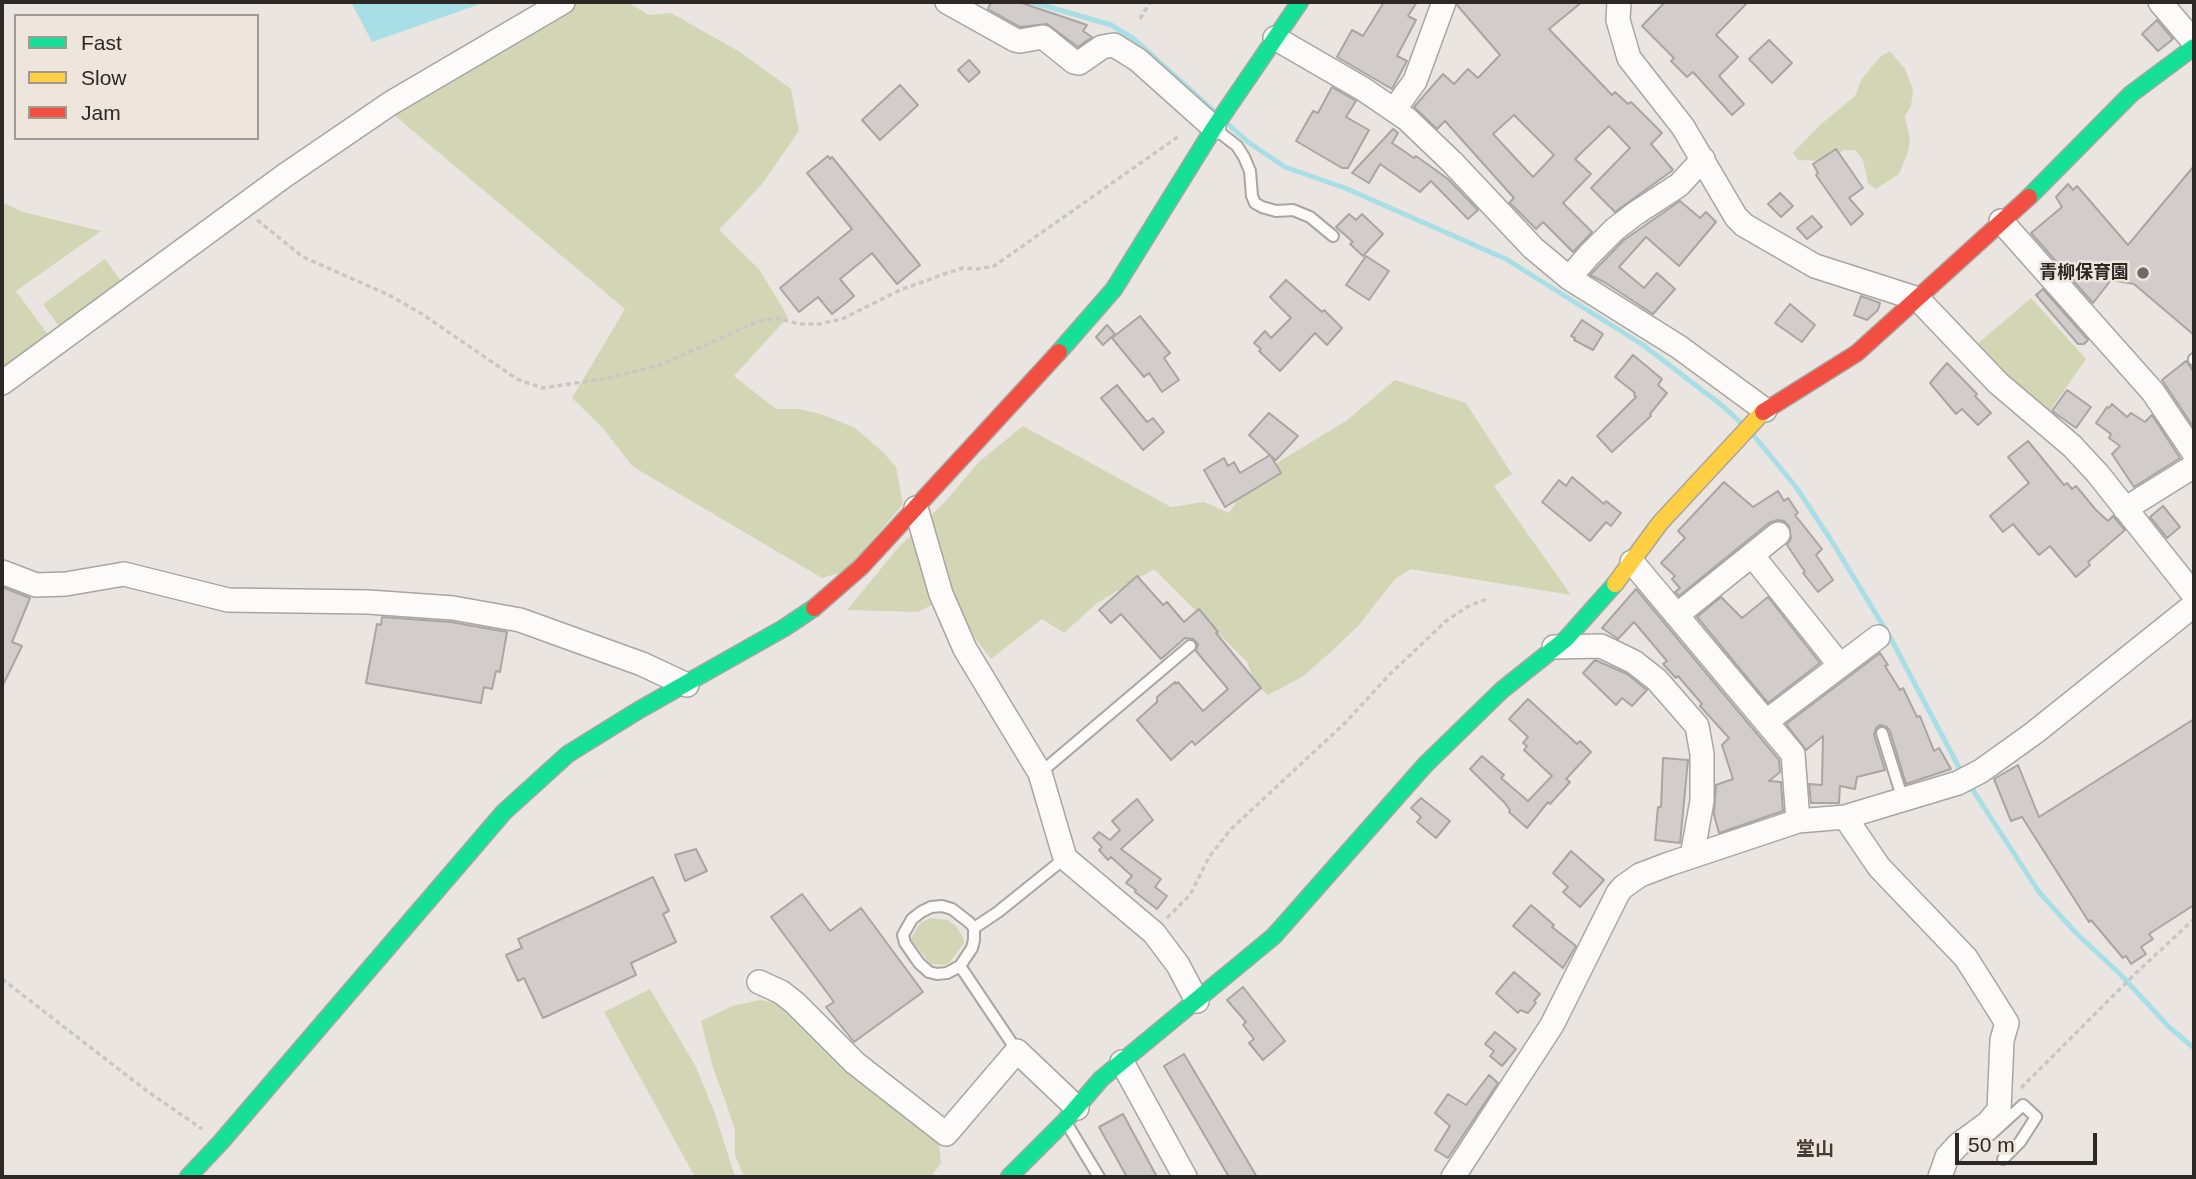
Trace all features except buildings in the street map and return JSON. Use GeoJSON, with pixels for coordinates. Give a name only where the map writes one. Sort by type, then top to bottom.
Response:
{"type":"FeatureCollection","features":[{"type":"Feature","properties":{"kind":"street"},"geometry":{"type":"LineString","coordinates":[[2,383],[242,207],[391,103],[563,2]]}},
{"type":"Feature","properties":{"kind":"street"},"geometry":{"type":"LineString","coordinates":[[947,2],[1015,40],[1043,37],[1074,62],[1079,63],[1102,47],[1114,45],[1216,119]]}},
{"type":"Feature","properties":{"kind":"street"},"geometry":{"type":"LineString","coordinates":[[188,1177],[504,812],[568,754],[639,710],[784,628],[817,606],[861,567],[1114,289],[1216,119],[1300,2]]}},
{"type":"Feature","properties":{"kind":"street"},"geometry":{"type":"LineString","coordinates":[[1394,110],[1415,81],[1444,2]]}},
{"type":"Feature","properties":{"kind":"street"},"geometry":{"type":"LineString","coordinates":[[1619,2],[1618,20],[1629,58],[1683,127],[1731,209],[1744,225],[1815,266],[1918,299],[1998,383],[2072,446],[2098,474],[2194,596]]}},
{"type":"Feature","properties":{"kind":"street"},"geometry":{"type":"LineString","coordinates":[[1009,1177],[1071,1115],[1101,1079],[1274,936],[1425,765],[1502,690],[1566,639],[1621,578],[1660,523],[1762,413],[1857,353],[2032,195],[2131,94],[2194,44],[2160,2]]}},
{"type":"Feature","properties":{"kind":"street"},"geometry":{"type":"LineString","coordinates":[[1275,38],[1407,119],[1452,162],[1533,248],[1569,278],[1679,347],[1762,413]]}},
{"type":"Feature","properties":{"kind":"street"},"geometry":{"type":"LineString","coordinates":[[1569,278],[1615,229],[1679,185],[1703,159]]}},
{"type":"Feature","properties":{"kind":"street"},"geometry":{"type":"LineString","coordinates":[[2001,221],[2152,392],[2194,453]]}},
{"type":"Feature","properties":{"kind":"street"},"geometry":{"type":"LineString","coordinates":[[2125,509],[2194,467]]}},
{"type":"Feature","properties":{"kind":"street"},"geometry":{"type":"LineString","coordinates":[[916,508],[941,594],[965,649],[1041,773],[1065,858],[1154,933],[1178,965],[1198,1001]]}},
{"type":"Feature","properties":{"kind":"street"},"geometry":{"type":"LineString","coordinates":[[1677,615],[1778,534]]}},
{"type":"Feature","properties":{"kind":"street"},"geometry":{"type":"LineString","coordinates":[[1752,555],[1839,664]]}},
{"type":"Feature","properties":{"kind":"street"},"geometry":{"type":"LineString","coordinates":[[1632,562],[1793,754],[1798,821]]}},
{"type":"Feature","properties":{"kind":"street"},"geometry":{"type":"LineString","coordinates":[[2,572],[36,585],[66,584],[124,574],[228,600],[368,602],[453,608],[520,620],[642,664],[687,685]]}},
{"type":"Feature","properties":{"kind":"street"},"geometry":{"type":"LineString","coordinates":[[1453,1177],[1552,1026],[1618,893],[1640,876],[1798,821],[1845,817],[1958,783],[1981,771],[2034,733],[2194,605]]}},
{"type":"Feature","properties":{"kind":"street"},"geometry":{"type":"LineString","coordinates":[[1767,721],[1878,637]]}},
{"type":"Feature","properties":{"kind":"street"},"geometry":{"type":"LineString","coordinates":[[1554,646],[1601,646],[1634,662],[1657,680],[1698,726],[1702,754],[1702,801],[1692,856]]}},
{"type":"Feature","properties":{"kind":"street"},"geometry":{"type":"LineString","coordinates":[[1845,817],[1879,867],[1966,958],[2007,1023],[2002,1040],[1999,1110],[1988,1123],[1958,1145],[1944,1167]]}},
{"type":"Feature","properties":{"kind":"street"},"geometry":{"type":"LineString","coordinates":[[759,982],[781,992],[795,1003],[855,1063],[946,1133],[1017,1051],[1071,1115]]}},
{"type":"Feature","properties":{"kind":"street"},"geometry":{"type":"LineString","coordinates":[[1122,1062],[1185,1177]]}},
{"type":"Feature","properties":{"kind":"lane"},"geometry":{"type":"LineString","coordinates":[[1216,119],[1244,157],[1250,171],[1255,203],[1276,211],[1293,210],[1310,217],[1333,236]]}},
{"type":"Feature","properties":{"kind":"lane"},"geometry":{"type":"LineString","coordinates":[[1041,773],[1190,646]]}},
{"type":"Feature","properties":{"kind":"lane"},"geometry":{"type":"LineString","coordinates":[[1882,733],[1903,800]]}},
{"type":"Feature","properties":{"kind":"lane"},"geometry":{"type":"LineString","coordinates":[[974,928],[1065,858]]}},
{"type":"Feature","properties":{"kind":"lane"},"geometry":{"type":"LineString","coordinates":[[942,906],[961,915],[974,928],[972,948],[960,966],[947,973],[937,974],[929,972],[919,963],[905,943],[903,935],[912,919],[931,907],[942,906]]}},
{"type":"Feature","properties":{"kind":"lane"},"geometry":{"type":"LineString","coordinates":[[960,966],[1017,1051]]}},
{"type":"Feature","properties":{"kind":"lane"},"geometry":{"type":"LineString","coordinates":[[1944,1167],[1992,1133],[2023,1105],[2036,1117],[2020,1143],[2003,1159]]}},
{"type":"Feature","properties":{"kind":"lane"},"geometry":{"type":"LineString","coordinates":[[1071,1115],[1099,1177]]}},
{"type":"Feature","properties":{"kind":"path"},"geometry":{"type":"LineString","coordinates":[[1140,19],[1150,2]]}},
{"type":"Feature","properties":{"kind":"path"},"geometry":{"type":"LineString","coordinates":[[242,207],[303,257],[411,307],[517,379],[542,388],[609,378],[660,365],[759,321],[777,318],[799,324],[819,324],[842,319],[900,290],[947,273],[963,268],[994,266],[1216,119]]}},
{"type":"Feature","properties":{"kind":"path"},"geometry":{"type":"LineString","coordinates":[[1154,933],[1190,895],[1209,858],[1231,829],[1345,723],[1390,674],[1446,621],[1484,600],[1489,602]]}},
{"type":"Feature","properties":{"kind":"path"},"geometry":{"type":"LineString","coordinates":[[1999,1110],[2194,919]]}},
{"type":"Feature","properties":{"kind":"path"},"geometry":{"type":"LineString","coordinates":[[2,979],[147,1091],[221,1142]]}},
{"type":"Feature","properties":{"kind":"green space"},"geometry":{"type":"Polygon","coordinates":[[[578,2],[627,2],[649,15],[671,13],[740,52],[791,89],[799,131],[762,184],[719,230],[759,269],[788,317],[734,376],[776,409],[799,409],[821,414],[855,428],[896,467],[903,504],[846,571],[822,578],[632,466],[603,428],[572,398],[625,309],[394,115],[578,2]]]}},
{"type":"Feature","properties":{"kind":"green space"},"geometry":{"type":"Polygon","coordinates":[[[1890,51],[1905,69],[1913,90],[1911,106],[1905,116],[1910,140],[1908,152],[1899,174],[1876,189],[1868,183],[1863,160],[1855,150],[1844,150],[1826,161],[1798,160],[1793,153],[1820,125],[1855,96],[1861,80],[1880,57],[1890,51]]]}},
{"type":"Feature","properties":{"kind":"green space"},"geometry":{"type":"Polygon","coordinates":[[[2,202],[23,212],[101,231],[16,291],[51,339],[2,375],[2,202]]]}},
{"type":"Feature","properties":{"kind":"green space"},"geometry":{"type":"Polygon","coordinates":[[[105,259],[124,285],[62,331],[43,304],[105,259]]]}},
{"type":"Feature","properties":{"kind":"green space"},"geometry":{"type":"Polygon","coordinates":[[[2031,298],[2086,359],[2046,416],[1974,347],[2031,298]]]}},
{"type":"Feature","properties":{"kind":"green space"},"geometry":{"type":"Polygon","coordinates":[[[1395,380],[1466,403],[1512,474],[1494,486],[1571,595],[1411,569],[1395,579],[1359,625],[1332,651],[1302,677],[1268,695],[1256,685],[1247,662],[1154,569],[1097,603],[1064,633],[1042,619],[991,659],[974,637],[953,595],[917,612],[847,610],[898,548],[943,504],[980,461],[1023,426],[1171,507],[1204,502],[1229,513],[1252,478],[1346,421],[1395,380]]]}},
{"type":"Feature","properties":{"kind":"green space"},"geometry":{"type":"Polygon","coordinates":[[[930,918],[948,920],[963,937],[964,943],[950,962],[944,965],[930,964],[911,939],[920,923],[930,918]]]}},
{"type":"Feature","properties":{"kind":"green space"},"geometry":{"type":"Polygon","coordinates":[[[650,989],[696,1067],[714,1111],[735,1176],[695,1177],[604,1012],[650,989]]]}},
{"type":"Feature","properties":{"kind":"green space"},"geometry":{"type":"Polygon","coordinates":[[[760,1000],[783,1004],[939,1143],[941,1163],[931,1177],[746,1177],[743,1174],[735,1156],[735,1129],[712,1064],[701,1021],[732,1006],[760,1000]]]}},
{"type":"Feature","properties":{"kind":"water"},"geometry":{"type":"Polygon","coordinates":[[[351,2],[486,2],[372,42],[351,2]]]}},
{"type":"Feature","properties":{"kind":"waterway"},"geometry":{"type":"LineString","coordinates":[[1032,2],[1111,25],[1134,39],[1214,111]]}},
{"type":"Feature","properties":{"kind":"waterway"},"geometry":{"type":"LineString","coordinates":[[1229,125],[1248,142],[1285,167],[1345,188],[1506,259],[1643,345],[1740,422]]}},
{"type":"Feature","properties":{"kind":"waterway"},"geometry":{"type":"LineString","coordinates":[[1755,437],[1796,487],[1831,540],[1890,637],[1962,773]]}},
{"type":"Feature","properties":{"kind":"waterway"},"geometry":{"type":"LineString","coordinates":[[1969,784],[2039,892],[2169,1027],[2194,1048]]}},
{"type":"Feature","properties":{"kind":"traffic: fast"},"geometry":{"type":"LineString","coordinates":[[1059,352],[1114,289],[1214,128],[1300,2]]}},
{"type":"Feature","properties":{"kind":"traffic: fast"},"geometry":{"type":"LineString","coordinates":[[2029,197],[2131,94],[2194,47]]}},
{"type":"Feature","properties":{"kind":"traffic: fast"},"geometry":{"type":"LineString","coordinates":[[1009,1177],[1065,1121],[1101,1079],[1274,936],[1425,765],[1502,690],[1566,639],[1615,584]]}},
{"type":"Feature","properties":{"kind":"traffic: fast"},"geometry":{"type":"LineString","coordinates":[[188,1177],[504,812],[568,754],[814,608]]}},
{"type":"Feature","properties":{"kind":"traffic: slow"},"geometry":{"type":"LineString","coordinates":[[1615,584],[1660,523],[1763,412]]}},
{"type":"Feature","properties":{"kind":"traffic: jam"},"geometry":{"type":"LineString","coordinates":[[1763,412],[1857,353],[2029,197]]}},
{"type":"Feature","properties":{"kind":"traffic: jam"},"geometry":{"type":"LineString","coordinates":[[814,608],[861,567],[1059,352]]}},
{"type":"Feature","properties":{"kind":"place","name":"青柳保育園"},"geometry":{"type":"Point","coordinates":[2143,273]}},
{"type":"Feature","properties":{"kind":"district","name":"堂山"},"geometry":{"type":"Point","coordinates":[1815,1150]}}]}
